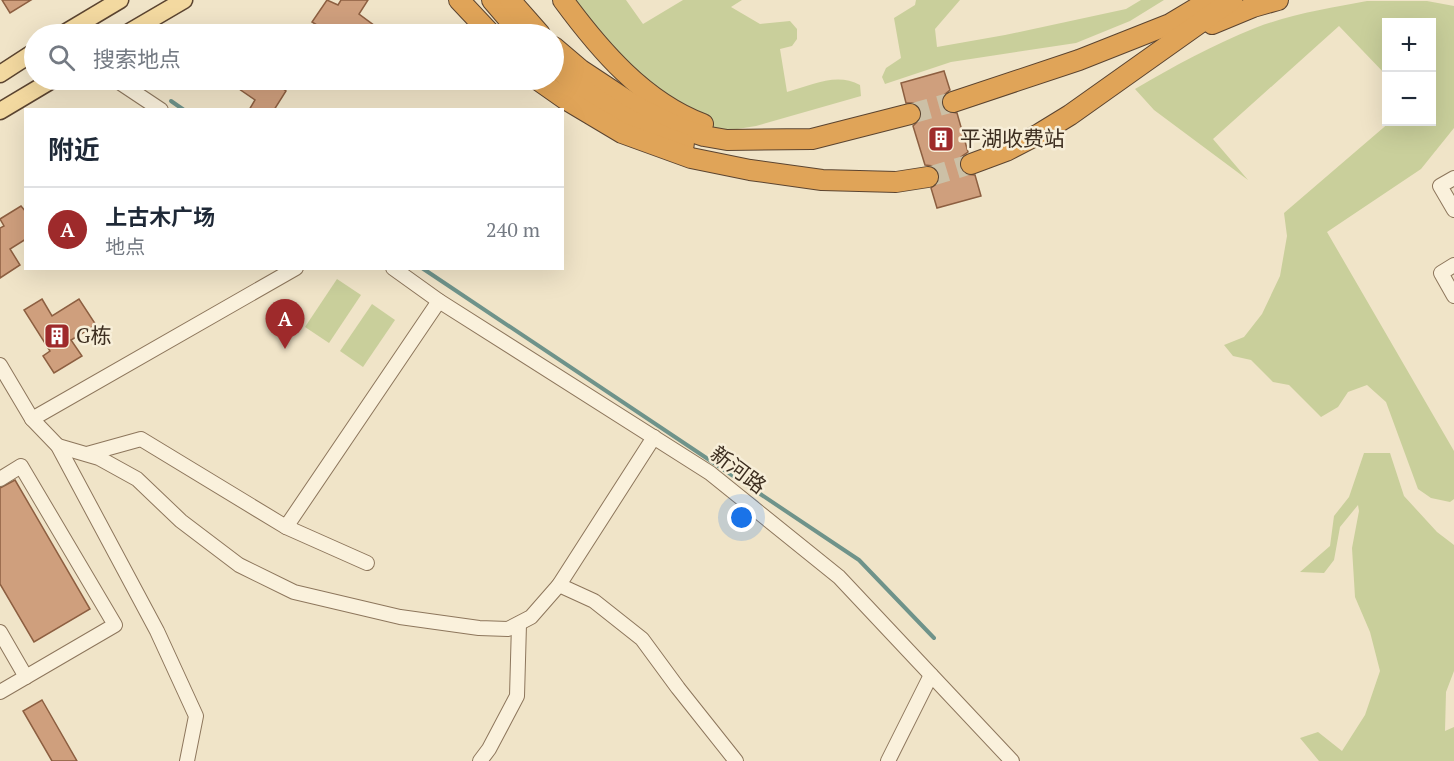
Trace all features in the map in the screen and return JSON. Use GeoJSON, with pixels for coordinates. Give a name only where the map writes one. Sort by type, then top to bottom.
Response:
{"type":"FeatureCollection","features":[{"type":"Feature","properties":{"kind":"highway"},"geometry":{"type":"LineString","coordinates":[[459,0],[482,24]]}},
{"type":"Feature","properties":{"kind":"highway"},"geometry":{"type":"LineString","coordinates":[[492,0],[512,24]]}},
{"type":"Feature","properties":{"kind":"highway"},"geometry":{"type":"LineString","coordinates":[[510,0],[531,24]]}},
{"type":"Feature","properties":{"kind":"highway"},"geometry":{"type":"LineString","coordinates":[[563,0],[608,55],[636,82],[664,104],[694,120],[724,131],[747,136],[812,140]]}},
{"type":"Feature","properties":{"kind":"highway"},"geometry":{"type":"LineString","coordinates":[[1078,60],[1164,17],[1190,0]]}},
{"type":"Feature","properties":{"kind":"highway"},"geometry":{"type":"LineString","coordinates":[[953,102],[1078,60],[1170,24],[1210,0]]}},
{"type":"Feature","properties":{"kind":"highway"},"geometry":{"type":"LineString","coordinates":[[971,164],[1006,151],[1039,134],[1232,0]]}},
{"type":"Feature","properties":{"kind":"highway"},"geometry":{"type":"LineString","coordinates":[[1100,93],[1195,33],[1252,7],[1278,0]]}},
{"type":"Feature","properties":{"kind":"highway"},"geometry":{"type":"LineString","coordinates":[[564,56],[581,70],[637,107],[680,128],[704,136],[727,140],[812,140],[910,114]]}},
{"type":"Feature","properties":{"kind":"highway"},"geometry":{"type":"LineString","coordinates":[[564,75],[630,119],[675,141],[822,180]]}},
{"type":"Feature","properties":{"kind":"highway"},"geometry":{"type":"LineString","coordinates":[[553,90],[595,119],[622,133],[652,146],[711,162],[822,180],[896,182],[928,177]]}},
{"type":"Feature","properties":{"kind":"main road"},"geometry":{"type":"LineString","coordinates":[[80,24],[120,0]]}},
{"type":"Feature","properties":{"kind":"main road"},"geometry":{"type":"LineString","coordinates":[[143,24],[184,0]]}},
{"type":"Feature","properties":{"kind":"main road"},"geometry":{"type":"LineString","coordinates":[[0,74],[24,58]]}},
{"type":"Feature","properties":{"kind":"main road"},"geometry":{"type":"LineString","coordinates":[[0,111],[35,90]]}},
{"type":"Feature","properties":{"kind":"street"},"geometry":{"type":"LineString","coordinates":[[131,90],[157,108]]}},
{"type":"Feature","properties":{"kind":"street"},"geometry":{"type":"LineString","coordinates":[[1454,178],[1440,186],[1454,210]]}},
{"type":"Feature","properties":{"kind":"street"},"geometry":{"type":"LineString","coordinates":[[1454,265],[1441,273],[1454,296]]}},
{"type":"Feature","properties":{"kind":"street"},"geometry":{"type":"LineString","coordinates":[[32,419],[293,270]]}},
{"type":"Feature","properties":{"kind":"street","name":"新河路"},"geometry":{"type":"LineString","coordinates":[[396,270],[439,301],[710,472],[839,577],[1012,761]]}},
{"type":"Feature","properties":{"kind":"street"},"geometry":{"type":"LineString","coordinates":[[286,527],[439,301]]}},
{"type":"Feature","properties":{"kind":"street"},"geometry":{"type":"LineString","coordinates":[[0,364],[32,419],[58,446],[158,631],[196,716],[187,761]]}},
{"type":"Feature","properties":{"kind":"street"},"geometry":{"type":"LineString","coordinates":[[58,446],[99,458],[137,479],[182,521],[239,565],[294,592],[400,617],[479,628],[508,629],[531,617],[559,585],[654,437]]}},
{"type":"Feature","properties":{"kind":"street"},"geometry":{"type":"LineString","coordinates":[[86,454],[141,439],[286,527],[367,563]]}},
{"type":"Feature","properties":{"kind":"street"},"geometry":{"type":"LineString","coordinates":[[0,479],[21,466],[115,624],[0,692]]}},
{"type":"Feature","properties":{"kind":"street"},"geometry":{"type":"LineString","coordinates":[[559,585],[594,601],[642,639],[736,761]]}},
{"type":"Feature","properties":{"kind":"street"},"geometry":{"type":"LineString","coordinates":[[480,761],[489,749],[517,696],[519,624]]}},
{"type":"Feature","properties":{"kind":"street"},"geometry":{"type":"LineString","coordinates":[[0,632],[26,677]]}},
{"type":"Feature","properties":{"kind":"street"},"geometry":{"type":"LineString","coordinates":[[888,761],[931,675]]}},
{"type":"Feature","properties":{"kind":"green space"},"geometry":{"type":"Polygon","coordinates":[[[559,0],[626,0],[643,24],[683,0],[742,0],[731,7],[760,24],[790,21],[797,29],[797,39],[792,46],[780,49],[787,92],[824,81],[842,80],[860,85],[861,96],[756,126],[731,130],[705,126],[676,115],[559,0]]]}},
{"type":"Feature","properties":{"kind":"green space"},"geometry":{"type":"Polygon","coordinates":[[[916,0],[960,0],[935,29],[937,47],[1126,9],[1141,0],[1164,0],[1130,21],[1076,43],[951,62],[885,84],[882,77],[886,68],[901,58],[894,18],[915,5],[916,0]]]}},
{"type":"Feature","properties":{"kind":"green space"},"geometry":{"type":"Polygon","coordinates":[[[1367,1],[1427,1],[1454,6],[1454,128],[1421,169],[1327,232],[1454,451],[1454,499],[1450,502],[1431,498],[1418,489],[1386,402],[1367,385],[1348,392],[1338,407],[1321,417],[1289,385],[1273,382],[1251,360],[1233,356],[1224,345],[1244,337],[1262,314],[1280,276],[1287,236],[1284,213],[1385,126],[1436,126],[1436,18],[1382,18],[1382,71],[1339,26],[1213,139],[1248,180],[1154,110],[1135,89],[1224,41],[1269,23],[1367,1]]]}},
{"type":"Feature","properties":{"kind":"green space"},"geometry":{"type":"Polygon","coordinates":[[[337,279],[361,295],[329,343],[305,327],[337,279]]]}},
{"type":"Feature","properties":{"kind":"green space"},"geometry":{"type":"Polygon","coordinates":[[[372,304],[395,320],[363,367],[340,351],[372,304]]]}},
{"type":"Feature","properties":{"kind":"green space"},"geometry":{"type":"Polygon","coordinates":[[[1364,453],[1390,453],[1404,496],[1437,532],[1454,545],[1454,671],[1446,692],[1445,731],[1454,727],[1454,761],[1319,761],[1300,738],[1318,732],[1342,751],[1365,715],[1380,671],[1370,632],[1355,597],[1352,548],[1359,511],[1358,505],[1340,527],[1334,560],[1324,573],[1300,572],[1330,546],[1334,516],[1349,497],[1364,453]]]}},
{"type":"Feature","properties":{"kind":"building"},"geometry":{"type":"Polygon","coordinates":[[[2,0],[31,0],[10,13],[2,0]]]}},
{"type":"Feature","properties":{"kind":"building"},"geometry":{"type":"Polygon","coordinates":[[[327,0],[338,5],[341,0],[368,0],[359,14],[372,24],[315,24],[312,22],[327,0]]]}},
{"type":"Feature","properties":{"kind":"building","name":"平湖收费站"},"geometry":{"type":"Polygon","coordinates":[[[944,71],[950,90],[944,95],[942,105],[946,111],[957,113],[968,152],[961,157],[960,168],[964,174],[975,175],[981,196],[937,208],[931,188],[939,182],[940,175],[933,166],[925,165],[913,126],[921,118],[921,110],[914,103],[906,103],[901,83],[944,71]]]}},
{"type":"Feature","properties":{"kind":"building"},"geometry":{"type":"Polygon","coordinates":[[[240,90],[286,91],[275,108],[250,108],[255,100],[240,90]]]}},
{"type":"Feature","properties":{"kind":"building"},"geometry":{"type":"Polygon","coordinates":[[[21,206],[24,210],[24,240],[10,249],[20,265],[0,278],[0,228],[4,226],[0,219],[21,206]]]}},
{"type":"Feature","properties":{"kind":"building","name":"G栋"},"geometry":{"type":"Polygon","coordinates":[[[42,299],[52,316],[79,299],[96,325],[71,340],[82,356],[54,373],[43,356],[50,351],[24,310],[42,299]]]}},
{"type":"Feature","properties":{"kind":"building"},"geometry":{"type":"Polygon","coordinates":[[[15,480],[90,609],[34,642],[0,584],[0,488],[15,480]]]}},
{"type":"Feature","properties":{"kind":"building"},"geometry":{"type":"Polygon","coordinates":[[[42,700],[77,761],[52,761],[23,711],[42,700]]]}},
{"type":"Feature","properties":{"kind":"waterway"},"geometry":{"type":"LineString","coordinates":[[171,101],[181,108]]}},
{"type":"Feature","properties":{"kind":"waterway"},"geometry":{"type":"LineString","coordinates":[[425,270],[859,560],[934,638]]}},
{"type":"Feature","properties":{"kind":"tunnel"},"geometry":{"type":"LineString","coordinates":[[910,114],[953,102]]}},
{"type":"Feature","properties":{"kind":"tunnel"},"geometry":{"type":"LineString","coordinates":[[928,177],[971,164]]}},
{"type":"Feature","properties":{"kind":"place","name":"平湖收费站"},"geometry":{"type":"Point","coordinates":[941,139]}},
{"type":"Feature","properties":{"kind":"place","name":"G栋"},"geometry":{"type":"Point","coordinates":[57,336]}},
{"type":"Feature","properties":{"kind":"place","name":"上古木广场"},"geometry":{"type":"Point","coordinates":[285,349]}}]}
